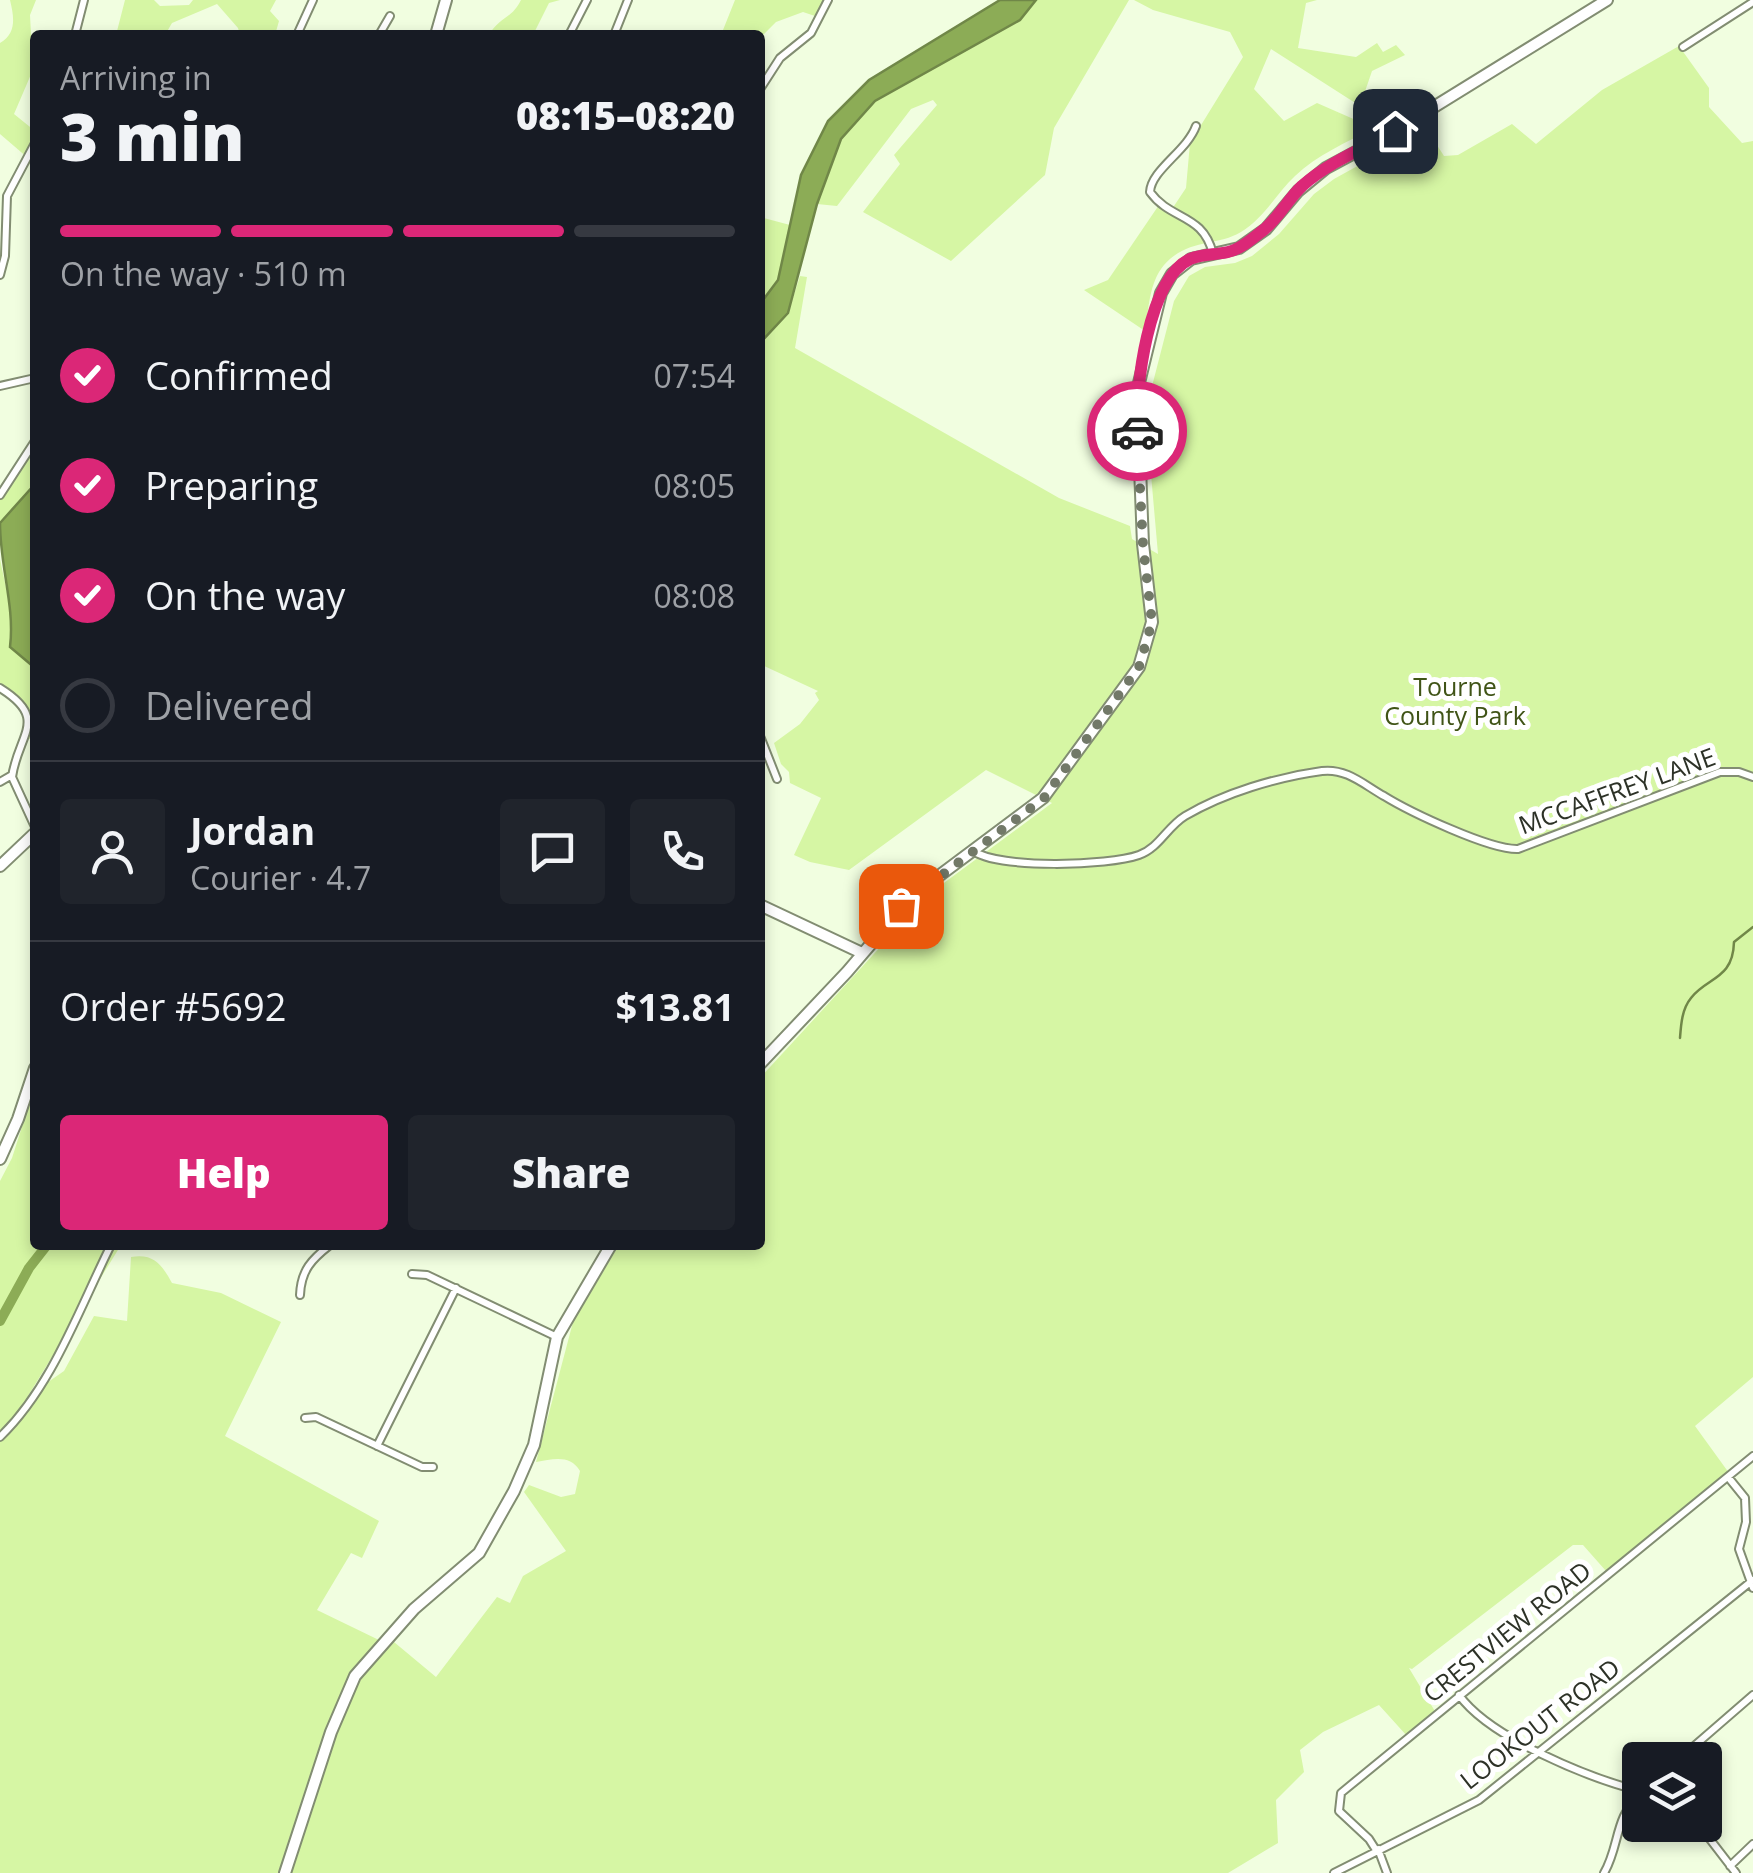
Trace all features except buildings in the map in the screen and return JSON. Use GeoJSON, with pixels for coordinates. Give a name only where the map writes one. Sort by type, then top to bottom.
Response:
{"type":"FeatureCollection","features":[{"type":"Feature","properties":{"kind":"street"},"geometry":{"type":"LineString","coordinates":[[76,30],[84,0]]}},
{"type":"Feature","properties":{"kind":"street"},"geometry":{"type":"LineString","coordinates":[[299,30],[313,0]]}},
{"type":"Feature","properties":{"kind":"street"},"geometry":{"type":"LineString","coordinates":[[437,30],[446,0]]}},
{"type":"Feature","properties":{"kind":"street"},"geometry":{"type":"LineString","coordinates":[[572,30],[588,0]]}},
{"type":"Feature","properties":{"kind":"street"},"geometry":{"type":"LineString","coordinates":[[616,30],[628,0]]}},
{"type":"Feature","properties":{"kind":"street"},"geometry":{"type":"LineString","coordinates":[[765,82],[780,58],[811,33],[828,0]]}},
{"type":"Feature","properties":{"kind":"street"},"geometry":{"type":"LineString","coordinates":[[765,1059],[912,896],[1044,798],[1139,667],[1152,622],[1143,545],[1136,412],[1143,360],[1162,293],[1172,274],[1191,259],[1239,248],[1266,228],[1298,190],[1326,168],[1410,122],[1607,0]]}},
{"type":"Feature","properties":{"kind":"street"},"geometry":{"type":"LineString","coordinates":[[1683,47],[1753,2]]}},
{"type":"Feature","properties":{"kind":"street"},"geometry":{"type":"LineString","coordinates":[[382,30],[390,16]]}},
{"type":"Feature","properties":{"kind":"street"},"geometry":{"type":"LineString","coordinates":[[1196,126],[1190,141],[1154,178],[1150,192],[1159,202],[1202,228],[1209,236],[1213,254]]}},
{"type":"Feature","properties":{"kind":"street"},"geometry":{"type":"LineString","coordinates":[[0,275],[6,256],[3,195],[30,151]]}},
{"type":"Feature","properties":{"kind":"street"},"geometry":{"type":"LineString","coordinates":[[0,386],[30,379]]}},
{"type":"Feature","properties":{"kind":"street"},"geometry":{"type":"LineString","coordinates":[[0,494],[30,449]]}},
{"type":"Feature","properties":{"kind":"street"},"geometry":{"type":"LineString","coordinates":[[0,688],[28,712],[28,734],[12,775],[0,782]]}},
{"type":"Feature","properties":{"kind":"street"},"geometry":{"type":"LineString","coordinates":[[765,749],[777,779]]}},
{"type":"Feature","properties":{"kind":"street","name":"MCCAFFREY LANE"},"geometry":{"type":"LineString","coordinates":[[973,851],[996,859],[1043,864],[1135,856],[1156,846],[1187,815],[1283,779],[1322,771],[1356,778],[1393,801],[1487,844],[1523,848],[1720,772],[1753,777]]}},
{"type":"Feature","properties":{"kind":"street"},"geometry":{"type":"LineString","coordinates":[[12,775],[30,818]]}},
{"type":"Feature","properties":{"kind":"street"},"geometry":{"type":"LineString","coordinates":[[0,866],[30,835]]}},
{"type":"Feature","properties":{"kind":"street"},"geometry":{"type":"LineString","coordinates":[[984,844],[996,859]]}},
{"type":"Feature","properties":{"kind":"street"},"geometry":{"type":"LineString","coordinates":[[765,907],[862,953]]}},
{"type":"Feature","properties":{"kind":"street"},"geometry":{"type":"LineString","coordinates":[[0,1159],[30,1083]]}},
{"type":"Feature","properties":{"kind":"street"},"geometry":{"type":"LineString","coordinates":[[0,1437],[19,1418],[40,1385],[108,1250]]}},
{"type":"Feature","properties":{"kind":"street"},"geometry":{"type":"LineString","coordinates":[[300,1295],[300,1279],[311,1260],[324,1250]]}},
{"type":"Feature","properties":{"kind":"street"},"geometry":{"type":"LineString","coordinates":[[285,1873],[331,1732],[355,1676],[414,1609],[479,1553],[514,1492],[534,1445],[557,1337],[607,1250]]}},
{"type":"Feature","properties":{"kind":"street"},"geometry":{"type":"LineString","coordinates":[[412,1274],[426,1275],[456,1288],[557,1337]]}},
{"type":"Feature","properties":{"kind":"street"},"geometry":{"type":"LineString","coordinates":[[378,1446],[456,1288]]}},
{"type":"Feature","properties":{"kind":"street"},"geometry":{"type":"LineString","coordinates":[[305,1418],[316,1418],[433,1468]]}},
{"type":"Feature","properties":{"kind":"street","name":"CRESTVIEW ROAD"},"geometry":{"type":"LineString","coordinates":[[1377,1849],[1339,1811],[1341,1793],[1753,1456]]}},
{"type":"Feature","properties":{"kind":"street"},"geometry":{"type":"LineString","coordinates":[[1728,1477],[1745,1498],[1746,1522],[1739,1549],[1752,1583]]}},
{"type":"Feature","properties":{"kind":"street","name":"LOOKOUT ROAD"},"geometry":{"type":"LineString","coordinates":[[1334,1873],[1479,1800],[1752,1583]]}},
{"type":"Feature","properties":{"kind":"street"},"geometry":{"type":"LineString","coordinates":[[1459,1695],[1482,1721],[1512,1740],[1622,1785]]}},
{"type":"Feature","properties":{"kind":"street"},"geometry":{"type":"LineString","coordinates":[[1699,1742],[1753,1695]]}},
{"type":"Feature","properties":{"kind":"street"},"geometry":{"type":"LineString","coordinates":[[1604,1873],[1614,1854],[1622,1816]]}},
{"type":"Feature","properties":{"kind":"street"},"geometry":{"type":"LineString","coordinates":[[1712,1842],[1733,1870],[1753,1844]]}},
{"type":"Feature","properties":{"kind":"street"},"geometry":{"type":"LineString","coordinates":[[1377,1849],[1388,1873]]}},
{"type":"Feature","properties":{"kind":"green space"},"geometry":{"type":"Polygon","coordinates":[[[10,0],[36,0],[30,15],[30,77],[14,114],[30,127],[30,165],[28,158],[0,134],[0,43],[12,29],[10,0]]]}},
{"type":"Feature","properties":{"kind":"green space"},"geometry":{"type":"Polygon","coordinates":[[[125,0],[154,0],[160,6],[189,5],[193,0],[276,0],[270,11],[279,21],[276,30],[239,30],[217,4],[172,23],[168,30],[117,30],[125,0]]]}},
{"type":"Feature","properties":{"kind":"green space"},"geometry":{"type":"Polygon","coordinates":[[[521,0],[560,0],[549,3],[536,30],[493,30],[521,0]]]}},
{"type":"Feature","properties":{"kind":"green space"},"geometry":{"type":"Polygon","coordinates":[[[735,0],[828,0],[821,18],[803,12],[776,22],[765,33],[723,30],[735,0]]]}},
{"type":"Feature","properties":{"kind":"green space"},"geometry":{"type":"Polygon","coordinates":[[[1032,0],[1129,0],[1054,128],[1045,175],[951,261],[863,212],[900,164],[894,155],[937,105],[933,100],[911,109],[837,206],[817,204],[841,139],[875,101],[1020,20],[1032,0]]]}},
{"type":"Feature","properties":{"kind":"green space"},"geometry":{"type":"Polygon","coordinates":[[[1134,0],[1317,0],[1306,3],[1298,48],[1356,57],[1377,43],[1383,52],[1396,45],[1405,55],[1372,71],[1360,106],[1271,49],[1254,89],[1284,121],[1317,103],[1374,128],[1304,168],[1241,232],[1173,256],[1155,280],[1145,331],[1084,290],[1108,280],[1161,202],[1172,209],[1186,188],[1190,143],[1243,57],[1230,32],[1153,10],[1134,0]]]}},
{"type":"Feature","properties":{"kind":"green space","name":"Tourne County Park"},"geometry":{"type":"Polygon","coordinates":[[[1679,46],[1709,88],[1709,107],[1742,143],[1753,141],[1753,1377],[1695,1426],[1729,1473],[1606,1571],[1583,1545],[1573,1545],[1409,1668],[1436,1713],[1407,1736],[1379,1705],[1323,1732],[1300,1750],[1304,1772],[1276,1800],[1278,1843],[1228,1873],[0,1873],[0,1181],[12,1158],[30,1102],[30,1250],[118,1250],[28,1396],[64,1371],[94,1316],[127,1321],[131,1257],[156,1262],[172,1283],[221,1293],[281,1322],[225,1436],[379,1521],[362,1558],[351,1553],[317,1610],[381,1641],[388,1637],[436,1677],[497,1597],[510,1603],[523,1576],[566,1551],[524,1492],[529,1485],[561,1497],[575,1494],[580,1471],[576,1466],[561,1459],[536,1462],[573,1322],[616,1250],[765,1250],[765,1073],[929,894],[1052,803],[986,770],[849,870],[794,855],[821,798],[790,783],[789,772],[781,764],[774,743],[800,724],[819,700],[815,693],[818,691],[765,666],[765,327],[788,313],[800,276],[807,277],[795,348],[1059,498],[1130,526],[1132,539],[1158,554],[1150,463],[1150,394],[1174,301],[1189,276],[1205,267],[1252,256],[1334,179],[1426,128],[1444,156],[1458,155],[1512,124],[1536,144],[1602,90],[1679,46]]]}},
{"type":"Feature","properties":{"kind":"green space"},"geometry":{"type":"Polygon","coordinates":[[[765,218],[790,225],[778,280],[765,297],[765,218]]]}},
{"type":"Feature","properties":{"kind":"green space"},"geometry":{"type":"Polygon","coordinates":[[[30,452],[30,490],[0,523],[0,500],[30,452]]]}},
{"type":"Feature","properties":{"kind":"green space"},"geometry":{"type":"Polygon","coordinates":[[[0,559],[13,621],[10,647],[30,664],[30,739],[24,708],[0,689],[0,559]]]}},
{"type":"Feature","properties":{"kind":"shaded area"},"geometry":{"type":"Polygon","coordinates":[[[1000,0],[1036,0],[1020,20],[875,101],[841,139],[817,204],[788,313],[765,338],[765,297],[778,280],[801,175],[828,121],[869,80],[1000,0]]]}},
{"type":"Feature","properties":{"kind":"shaded area"},"geometry":{"type":"Polygon","coordinates":[[[30,490],[30,664],[10,647],[11,617],[0,523],[30,490]]]}},
{"type":"Feature","properties":{"kind":"waterway"},"geometry":{"type":"LineString","coordinates":[[1680,1038],[1688,1002],[1724,971],[1734,942],[1753,927]]}},
{"type":"Feature","properties":{"kind":"waterway"},"geometry":{"type":"LineString","coordinates":[[0,1321],[43,1250]]}},
{"type":"Feature","properties":{"kind":"way so far"},"geometry":{"type":"LineString","coordinates":[[901,906],[1044,798],[1139,667],[1152,622],[1137,431]]}},
{"type":"Feature","properties":{"kind":"route"},"geometry":{"type":"LineString","coordinates":[[1137,431],[1137,391],[1143,360],[1162,293],[1172,274],[1191,259],[1239,248],[1266,228],[1310,179],[1395,131]]}}]}
